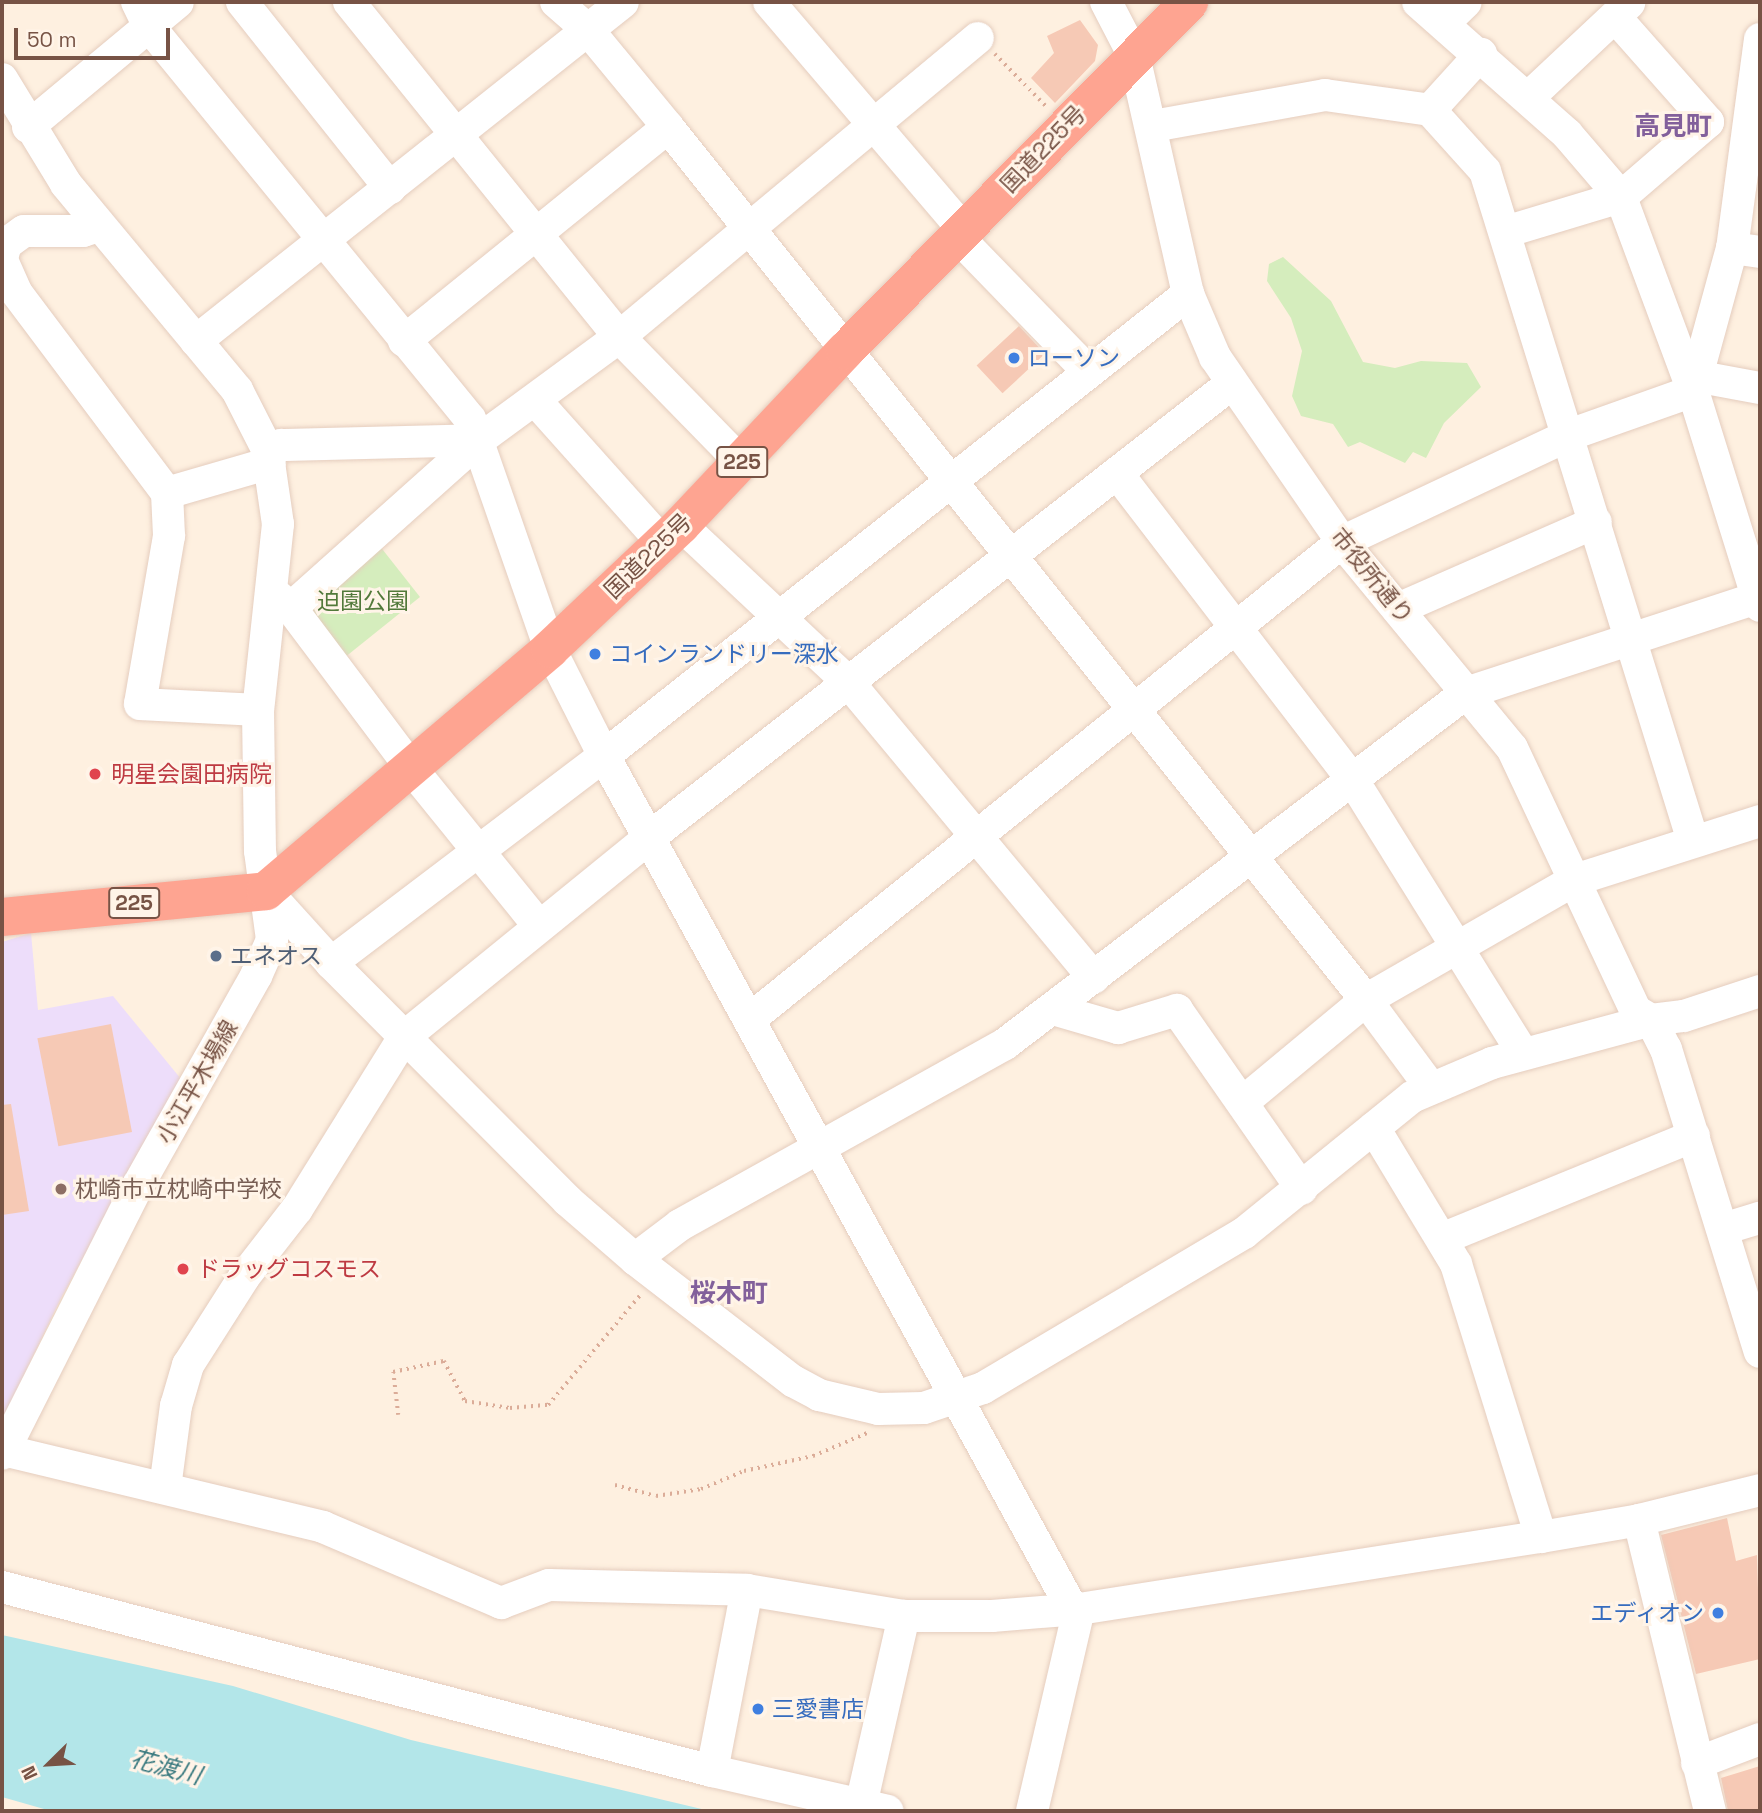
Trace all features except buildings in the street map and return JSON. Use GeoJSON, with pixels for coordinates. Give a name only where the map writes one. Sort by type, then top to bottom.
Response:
{"type":"FeatureCollection","features":[{"type":"Feature","properties":{"kind":"highway","name":"国道225号"},"geometry":{"type":"LineString","coordinates":[[266,891],[550,649],[672,534],[845,351],[1189,2]]}},
{"type":"Feature","properties":{"kind":"highway","name":"225"},"geometry":{"type":"LineString","coordinates":[[2,917],[266,891]]}},
{"type":"Feature","properties":{"kind":"street"},"geometry":{"type":"LineString","coordinates":[[28,127],[142,14],[178,2]]}},
{"type":"Feature","properties":{"kind":"street"},"geometry":{"type":"LineString","coordinates":[[242,2],[390,188]]}},
{"type":"Feature","properties":{"kind":"street"},"geometry":{"type":"LineString","coordinates":[[349,2],[534,236],[619,337],[741,462]]}},
{"type":"Feature","properties":{"kind":"street"},"geometry":{"type":"LineString","coordinates":[[556,2],[588,30],[668,127],[1010,560],[1366,999],[1431,1088]]}},
{"type":"Feature","properties":{"kind":"street"},"geometry":{"type":"LineString","coordinates":[[196,341],[623,2]]}},
{"type":"Feature","properties":{"kind":"street"},"geometry":{"type":"LineString","coordinates":[[769,2],[877,125],[960,233],[1087,371]]}},
{"type":"Feature","properties":{"kind":"street","name":"市役所通り"},"geometry":{"type":"LineString","coordinates":[[1105,2],[1134,56],[1153,126],[1188,294],[1231,384],[1342,542],[1512,748],[1528,775],[1627,996],[1636,1011],[1651,1020],[1666,1049],[1760,1352]]}},
{"type":"Feature","properties":{"kind":"street"},"geometry":{"type":"LineString","coordinates":[[646,1267],[680,1225],[1005,1044],[1056,1010],[1250,856],[1354,782],[1466,693],[1631,638],[1759,602],[1697,384],[1621,197],[1567,134],[1481,54],[1455,12],[1418,2]]}},
{"type":"Feature","properties":{"kind":"street"},"geometry":{"type":"LineString","coordinates":[[1528,97],[1622,9],[1708,121]]}},
{"type":"Feature","properties":{"kind":"street"},"geometry":{"type":"LineString","coordinates":[[142,14],[322,242],[470,419],[550,649],[604,756],[957,1399],[1076,1609],[1032,1811]]}},
{"type":"Feature","properties":{"kind":"street"},"geometry":{"type":"LineString","coordinates":[[538,925],[478,853],[281,599],[479,440],[536,401],[619,337],[750,231],[978,38]]}},
{"type":"Feature","properties":{"kind":"street"},"geometry":{"type":"LineString","coordinates":[[1697,384],[1746,250],[1760,39]]}},
{"type":"Feature","properties":{"kind":"street"},"geometry":{"type":"LineString","coordinates":[[1430,110],[1481,54]]}},
{"type":"Feature","properties":{"kind":"street","name":"小江平木場線"},"geometry":{"type":"LineString","coordinates":[[2,79],[28,127],[98,226],[237,390],[268,456],[278,524],[281,599],[257,710],[260,851],[272,940],[256,976],[138,1185],[2,1452]]}},
{"type":"Feature","properties":{"kind":"street"},"geometry":{"type":"LineString","coordinates":[[1153,126],[1325,95],[1430,110],[1485,171],[1693,841]]}},
{"type":"Feature","properties":{"kind":"street"},"geometry":{"type":"LineString","coordinates":[[1505,232],[1621,197],[1708,121],[1755,124]]}},
{"type":"Feature","properties":{"kind":"street"},"geometry":{"type":"LineString","coordinates":[[404,341],[668,127]]}},
{"type":"Feature","properties":{"kind":"street"},"geometry":{"type":"LineString","coordinates":[[98,226],[83,231],[24,231],[6,244],[2,259],[16,292],[167,493],[169,536],[140,704],[257,710]]}},
{"type":"Feature","properties":{"kind":"street"},"geometry":{"type":"LineString","coordinates":[[331,963],[604,756],[777,617],[950,484],[1087,371],[1188,294]]}},
{"type":"Feature","properties":{"kind":"street"},"geometry":{"type":"LineString","coordinates":[[165,1488],[176,1406],[188,1365],[244,1277],[298,1209],[404,1037],[538,925],[1010,560],[1231,384]]}},
{"type":"Feature","properties":{"kind":"street"},"geometry":{"type":"LineString","coordinates":[[750,1019],[977,833],[1342,542],[1569,435],[1697,384],[1760,388]]}},
{"type":"Feature","properties":{"kind":"street"},"geometry":{"type":"LineString","coordinates":[[536,401],[672,534],[777,617],[849,683],[977,833],[1094,978]]}},
{"type":"Feature","properties":{"kind":"street"},"geometry":{"type":"LineString","coordinates":[[167,493],[268,456],[281,445],[479,440]]}},
{"type":"Feature","properties":{"kind":"street"},"geometry":{"type":"LineString","coordinates":[[1117,473],[1354,782],[1523,1053]]}},
{"type":"Feature","properties":{"kind":"street"},"geometry":{"type":"LineString","coordinates":[[1398,609],[1596,522]]}},
{"type":"Feature","properties":{"kind":"street"},"geometry":{"type":"LineString","coordinates":[[1243,1102],[1366,999],[1459,949],[1575,880],[1760,821]]}},
{"type":"Feature","properties":{"kind":"street"},"geometry":{"type":"LineString","coordinates":[[266,891],[331,963],[568,1200],[646,1267],[793,1381],[820,1395],[878,1409],[924,1408],[983,1388],[1244,1233],[1374,1128],[1431,1088],[1523,1053],[1651,1020],[1684,1016],[1760,991]]}},
{"type":"Feature","properties":{"kind":"street"},"geometry":{"type":"LineString","coordinates":[[1056,1010],[1118,1028],[1177,1010],[1243,1102],[1249,1120],[1301,1189]]}},
{"type":"Feature","properties":{"kind":"street"},"geometry":{"type":"LineString","coordinates":[[1374,1128],[1444,1238],[1541,1537]]}},
{"type":"Feature","properties":{"kind":"street"},"geometry":{"type":"LineString","coordinates":[[1444,1238],[1694,1136]]}},
{"type":"Feature","properties":{"kind":"street"},"geometry":{"type":"LineString","coordinates":[[1723,1229],[1760,1217]]}},
{"type":"Feature","properties":{"kind":"street"},"geometry":{"type":"LineString","coordinates":[[2,1452],[323,1527],[501,1603],[549,1585],[747,1590],[904,1616],[992,1616],[1076,1609],[1639,1520],[1760,1490]]}},
{"type":"Feature","properties":{"kind":"street"},"geometry":{"type":"LineString","coordinates":[[1639,1520],[1710,1811]]}},
{"type":"Feature","properties":{"kind":"street"},"geometry":{"type":"LineString","coordinates":[[2,1587],[712,1771],[874,1808],[904,1616]]}},
{"type":"Feature","properties":{"kind":"street"},"geometry":{"type":"LineString","coordinates":[[712,1771],[747,1590]]}},
{"type":"Feature","properties":{"kind":"street"},"geometry":{"type":"LineString","coordinates":[[1697,1763],[1760,1739]]}},
{"type":"Feature","properties":{"kind":"path"},"geometry":{"type":"LineString","coordinates":[[978,38],[1066,125]]}},
{"type":"Feature","properties":{"kind":"path"},"geometry":{"type":"LineString","coordinates":[[398,1415],[393,1372],[444,1361],[465,1401],[510,1408],[548,1405],[646,1267]]}},
{"type":"Feature","properties":{"kind":"path"},"geometry":{"type":"LineString","coordinates":[[615,1485],[656,1496],[701,1489],[744,1471],[813,1456],[867,1433],[878,1409]]}},
{"type":"Feature","properties":{"kind":"shaded area","name":"枕崎市立枕崎中学校"},"geometry":{"type":"Polygon","coordinates":[[[31,933],[38,1010],[113,996],[181,1079],[61,1298],[2,1420],[2,942],[31,933]]]}},
{"type":"Feature","properties":{"kind":"green space"},"geometry":{"type":"Polygon","coordinates":[[[1283,257],[1331,301],[1363,362],[1395,368],[1421,361],[1467,363],[1481,387],[1444,423],[1426,458],[1413,452],[1405,463],[1360,442],[1348,447],[1333,424],[1301,416],[1292,396],[1302,351],[1291,318],[1267,281],[1269,264],[1283,257]]]}},
{"type":"Feature","properties":{"kind":"green space","name":"迫園公園"},"geometry":{"type":"Polygon","coordinates":[[[379,545],[420,597],[344,658],[311,618],[313,599],[379,545]]]}},
{"type":"Feature","properties":{"kind":"water","name":"花渡川"},"geometry":{"type":"Polygon","coordinates":[[[2,1635],[233,1686],[411,1740],[710,1811],[51,1811],[2,1797],[2,1635]]]}},
{"type":"Feature","properties":{"kind":"place","name":"ローソン"},"geometry":{"type":"Point","coordinates":[1014,358]}},
{"type":"Feature","properties":{"kind":"place","name":"コインランドリー深水"},"geometry":{"type":"Point","coordinates":[595,654]}},
{"type":"Feature","properties":{"kind":"place","name":"明星会園田病院"},"geometry":{"type":"Point","coordinates":[95,774]}},
{"type":"Feature","properties":{"kind":"place","name":"エネオス"},"geometry":{"type":"Point","coordinates":[216,956]}},
{"type":"Feature","properties":{"kind":"place","name":"枕崎市立枕崎中学校"},"geometry":{"type":"Point","coordinates":[61,1189]}},
{"type":"Feature","properties":{"kind":"place","name":"ドラッグコスモス"},"geometry":{"type":"Point","coordinates":[183,1269]}},
{"type":"Feature","properties":{"kind":"place","name":"エディオン"},"geometry":{"type":"Point","coordinates":[1718,1613]}},
{"type":"Feature","properties":{"kind":"place","name":"三愛書店"},"geometry":{"type":"Point","coordinates":[758,1709]}},
{"type":"Feature","properties":{"kind":"district","name":"高見町"},"geometry":{"type":"Point","coordinates":[1673,127]}},
{"type":"Feature","properties":{"kind":"district","name":"桜木町"},"geometry":{"type":"Point","coordinates":[729,1294]}}]}
